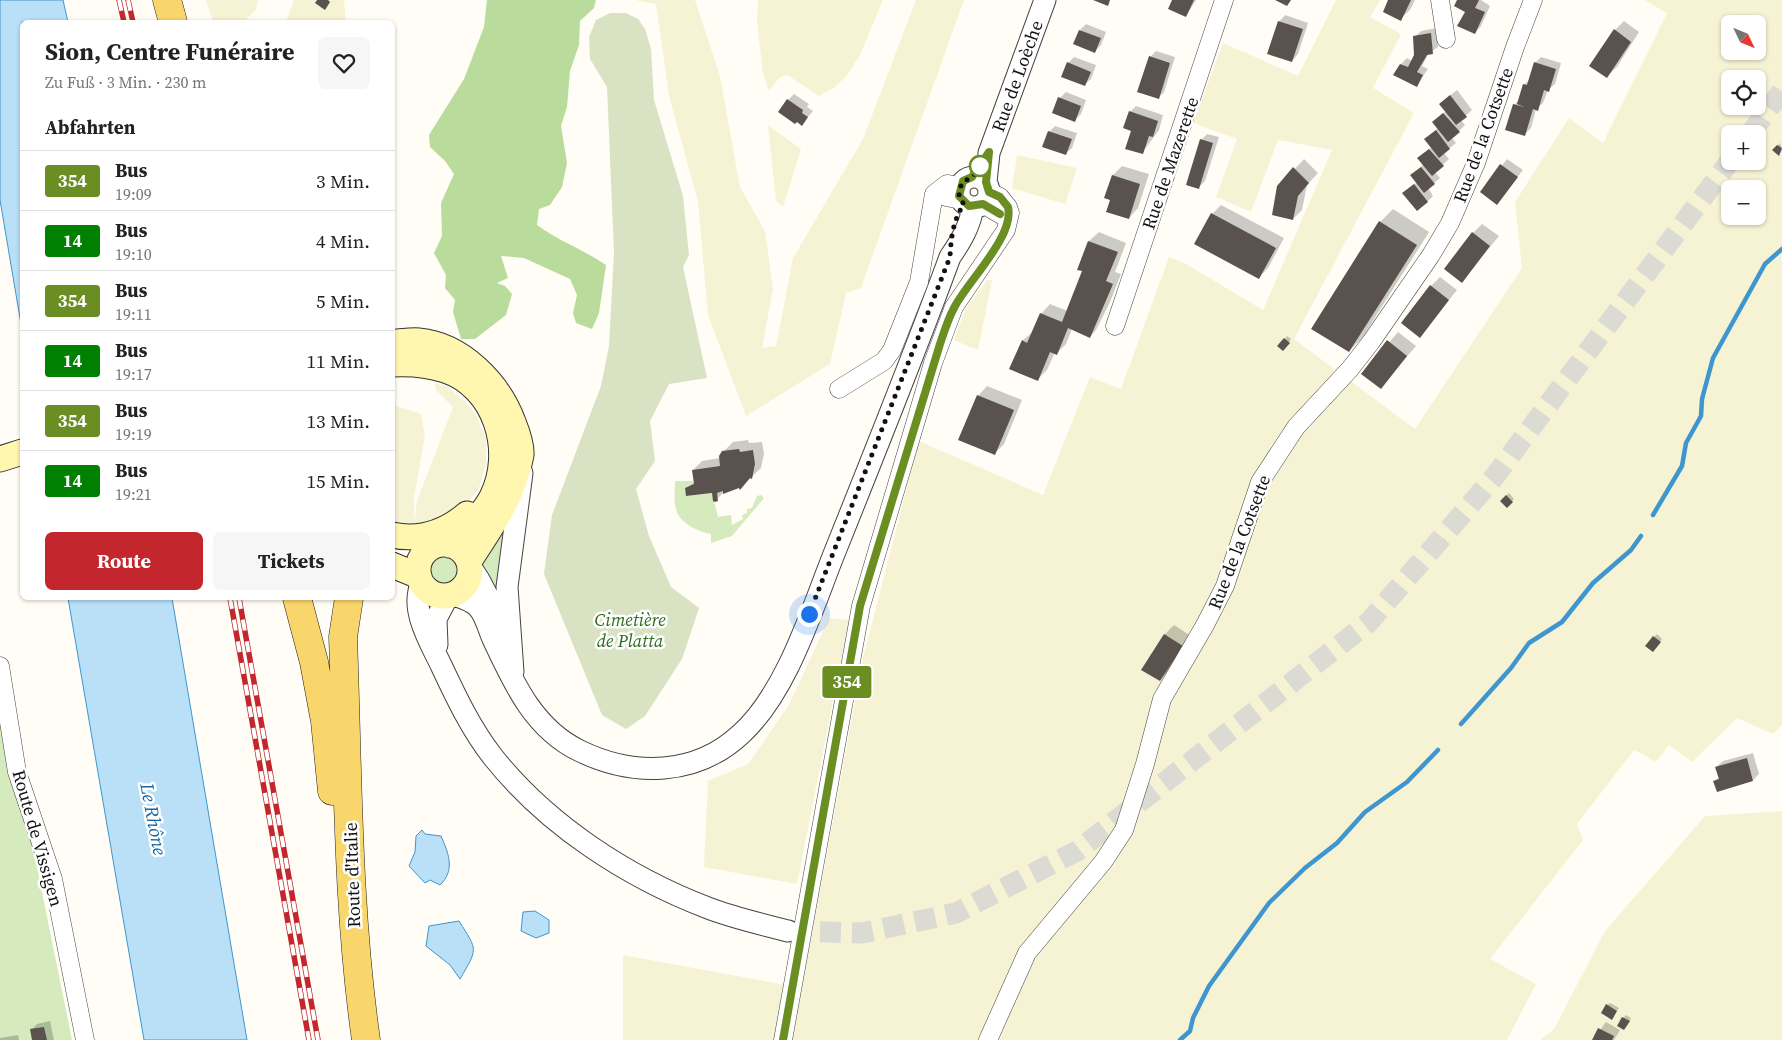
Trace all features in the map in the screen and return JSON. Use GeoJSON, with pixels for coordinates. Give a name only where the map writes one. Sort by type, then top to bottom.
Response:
{"type":"FeatureCollection","features":[{"type":"Feature","properties":{"kind":"main road"},"geometry":{"type":"LineString","coordinates":[[156,0],[160,20]]}},
{"type":"Feature","properties":{"kind":"main road"},"geometry":{"type":"LineString","coordinates":[[167,0],[172,20]]}},
{"type":"Feature","properties":{"kind":"main road"},"geometry":{"type":"LineString","coordinates":[[395,342],[420,341],[450,350],[476,366],[491,382],[510,415],[521,454],[504,505],[469,563],[469,578],[466,585],[451,595],[433,594],[420,580],[395,567]]}},
{"type":"Feature","properties":{"kind":"main road"},"geometry":{"type":"LineString","coordinates":[[395,364],[417,363],[447,370],[467,382],[490,408],[499,432],[503,455],[501,471],[492,497],[470,526],[420,560],[420,580]]}},
{"type":"Feature","properties":{"kind":"main road"},"geometry":{"type":"LineString","coordinates":[[395,535],[408,537],[431,534],[447,528],[465,516],[488,485],[493,472],[499,432]]}},
{"type":"Feature","properties":{"kind":"main road"},"geometry":{"type":"LineString","coordinates":[[0,459],[20,453]]}},
{"type":"Feature","properties":{"kind":"main road"},"geometry":{"type":"LineString","coordinates":[[0,476],[20,470]]}},
{"type":"Feature","properties":{"kind":"main road"},"geometry":{"type":"LineString","coordinates":[[395,545],[440,546],[460,549],[469,563]]}},
{"type":"Feature","properties":{"kind":"main road"},"geometry":{"type":"LineString","coordinates":[[298,600],[314,662],[325,721],[331,787],[353,911]]}},
{"type":"Feature","properties":{"kind":"main road","name":"Route d'Italie"},"geometry":{"type":"LineString","coordinates":[[332,600],[343,637]]}},
{"type":"Feature","properties":{"kind":"main road","name":"Route d'Italie"},"geometry":{"type":"LineString","coordinates":[[349,600],[343,637],[353,911],[359,990],[366,1040]]}},
{"type":"Feature","properties":{"kind":"main road","name":"Route d'Italie"},"geometry":{"type":"LineString","coordinates":[[346,708],[356,600]]}},
{"type":"Feature","properties":{"kind":"street","name":"Rue de Loèche"},"geometry":{"type":"LineString","coordinates":[[451,595],[476,606],[485,617],[500,654],[528,707],[548,730],[577,750],[608,763],[624,767],[652,769],[693,763],[715,753],[740,735],[767,703],[790,661],[884,431],[950,257],[962,241],[972,219],[974,194],[1045,0]]}},
{"type":"Feature","properties":{"kind":"street","name":"Rue de Mazerette"},"geometry":{"type":"LineString","coordinates":[[1116,326],[1224,0]]}},
{"type":"Feature","properties":{"kind":"street"},"geometry":{"type":"LineString","coordinates":[[1440,0],[1446,39]]}},
{"type":"Feature","properties":{"kind":"street","name":"Rue de la Cotsette"},"geometry":{"type":"LineString","coordinates":[[988,1040],[1027,953],[1103,862],[1124,830],[1145,764],[1162,699],[1205,626],[1225,586],[1260,482],[1296,427],[1366,349],[1431,255],[1450,223],[1476,163],[1515,46],[1533,0]]}},
{"type":"Feature","properties":{"kind":"street"},"geometry":{"type":"LineString","coordinates":[[783,1040],[860,606],[932,363],[954,307],[1001,237],[1008,220],[974,194],[947,184],[934,194],[919,282],[892,350],[884,361],[839,389]]}},
{"type":"Feature","properties":{"kind":"street"},"geometry":{"type":"LineString","coordinates":[[514,682],[507,587],[521,490],[521,454]]}},
{"type":"Feature","properties":{"kind":"street","name":"Rue de Loèche"},"geometry":{"type":"LineString","coordinates":[[469,563],[481,581],[494,612],[501,640],[500,654]]}},
{"type":"Feature","properties":{"kind":"street"},"geometry":{"type":"LineString","coordinates":[[420,580],[417,599],[427,637],[463,712],[493,757],[527,794],[574,834],[628,869],[692,901],[788,931]]}},
{"type":"Feature","properties":{"kind":"street"},"geometry":{"type":"LineString","coordinates":[[439,662],[435,625],[451,595]]}},
{"type":"Feature","properties":{"kind":"street","name":"Route de Vissigen"},"geometry":{"type":"LineString","coordinates":[[0,666],[17,772],[52,879],[85,1040]]}},
{"type":"Feature","properties":{"kind":"shaded area"},"geometry":{"type":"Polygon","coordinates":[[[206,0],[258,0],[256,10],[247,20],[212,20],[206,0]]]}},
{"type":"Feature","properties":{"kind":"shaded area"},"geometry":{"type":"Polygon","coordinates":[[[294,0],[344,0],[346,20],[287,20],[294,0]]]}},
{"type":"Feature","properties":{"kind":"shaded area"},"geometry":{"type":"Polygon","coordinates":[[[635,0],[695,0],[720,76],[740,187],[765,231],[773,289],[762,348],[776,346],[793,258],[863,139],[916,0],[964,0],[861,288],[846,293],[830,364],[746,416],[708,315],[698,202],[669,96],[656,4],[635,0]]]}},
{"type":"Feature","properties":{"kind":"shaded area"},"geometry":{"type":"Polygon","coordinates":[[[758,0],[883,0],[860,55],[847,75],[834,88],[819,96],[787,75],[780,77],[769,91],[763,74],[757,22],[758,0]]]}},
{"type":"Feature","properties":{"kind":"shaded area"},"geometry":{"type":"Polygon","coordinates":[[[1336,0],[1380,0],[1370,17],[1401,34],[1373,88],[1414,113],[1294,339],[1415,429],[1522,268],[1515,202],[1569,118],[1603,143],[1667,13],[1644,0],[1782,0],[1782,725],[1773,734],[1737,718],[1692,762],[1669,745],[1656,762],[1634,750],[1577,824],[1583,840],[1490,959],[1536,984],[1507,1040],[623,1040],[623,955],[802,988],[863,658],[919,441],[1043,495],[1090,377],[1121,389],[1169,257],[1186,264],[1263,310],[1332,150],[1278,140],[1251,212],[1216,197],[1237,139],[1193,123],[1223,43],[1298,76],[1336,0]]]}},
{"type":"Feature","properties":{"kind":"shaded area"},"geometry":{"type":"Polygon","coordinates":[[[768,125],[801,149],[783,207],[776,201],[768,125]]]}},
{"type":"Feature","properties":{"kind":"shaded area"},"geometry":{"type":"Polygon","coordinates":[[[1017,155],[1077,168],[1065,204],[1012,188],[1017,155]]]}},
{"type":"Feature","properties":{"kind":"shaded area"},"geometry":{"type":"Polygon","coordinates":[[[987,280],[992,280],[978,350],[954,340],[965,310],[987,280]]]}},
{"type":"Feature","properties":{"kind":"shaded area"},"geometry":{"type":"Polygon","coordinates":[[[434,383],[448,387],[475,413],[486,439],[486,463],[479,488],[466,505],[427,527],[395,525],[395,406],[421,414],[425,436],[414,498],[414,523],[417,501],[453,407],[436,390],[434,383]]]}},
{"type":"Feature","properties":{"kind":"shaded area"},"geometry":{"type":"Polygon","coordinates":[[[829,618],[849,620],[797,884],[704,867],[708,781],[748,764],[789,705],[829,618]]]}},
{"type":"Feature","properties":{"kind":"shaded area"},"geometry":{"type":"Polygon","coordinates":[[[1782,811],[1782,1040],[1540,1040],[1554,1029],[1605,931],[1705,816],[1782,811]]]}},
{"type":"Feature","properties":{"kind":"green space"},"geometry":{"type":"Polygon","coordinates":[[[487,0],[596,0],[594,8],[580,21],[579,45],[570,71],[567,107],[561,126],[567,163],[562,187],[550,205],[539,209],[537,225],[606,265],[599,313],[592,329],[576,323],[573,313],[577,295],[570,279],[524,258],[501,256],[508,278],[497,283],[505,286],[512,294],[506,315],[475,339],[461,339],[453,312],[455,300],[445,288],[446,275],[434,253],[442,236],[441,203],[454,174],[445,161],[430,147],[429,135],[464,79],[484,27],[487,0]]]}},
{"type":"Feature","properties":{"kind":"green space","name":"Cimetière de Platta"},"geometry":{"type":"Polygon","coordinates":[[[610,13],[626,13],[638,19],[645,29],[651,49],[654,100],[683,196],[689,255],[683,267],[707,378],[669,384],[650,421],[655,461],[636,489],[649,536],[671,587],[699,608],[682,659],[645,716],[626,729],[602,715],[544,574],[552,515],[601,386],[609,346],[614,253],[607,87],[590,59],[589,37],[596,20],[610,13]]]}},
{"type":"Feature","properties":{"kind":"green space"},"geometry":{"type":"Polygon","coordinates":[[[675,481],[693,481],[692,486],[685,488],[686,496],[712,493],[718,517],[731,515],[732,525],[743,519],[742,515],[747,513],[747,509],[752,508],[757,496],[761,495],[764,498],[732,536],[711,543],[711,534],[693,528],[679,516],[675,504],[675,481]]]}},
{"type":"Feature","properties":{"kind":"green space"},"geometry":{"type":"Polygon","coordinates":[[[508,515],[500,596],[482,568],[482,561],[508,515]]]}},
{"type":"Feature","properties":{"kind":"green space"},"geometry":{"type":"Polygon","coordinates":[[[442,554],[456,556],[461,571],[457,577],[438,587],[431,579],[429,569],[433,560],[442,554]]]}},
{"type":"Feature","properties":{"kind":"green space"},"geometry":{"type":"Polygon","coordinates":[[[0,685],[72,1040],[0,1040],[0,685]]]}},
{"type":"Feature","properties":{"kind":"water"},"geometry":{"type":"Polygon","coordinates":[[[0,0],[63,0],[68,20],[20,20],[20,318],[0,200],[0,0]]]}},
{"type":"Feature","properties":{"kind":"water","name":"Le Rhône"},"geometry":{"type":"Polygon","coordinates":[[[68,600],[172,600],[247,1040],[144,1040],[68,600]]]}},
{"type":"Feature","properties":{"kind":"water"},"geometry":{"type":"Polygon","coordinates":[[[422,830],[425,834],[441,836],[446,848],[449,867],[445,879],[440,885],[430,880],[425,883],[409,866],[415,852],[416,836],[422,830]]]}},
{"type":"Feature","properties":{"kind":"water"},"geometry":{"type":"Polygon","coordinates":[[[535,911],[549,920],[549,933],[536,938],[521,931],[523,912],[535,911]]]}},
{"type":"Feature","properties":{"kind":"water"},"geometry":{"type":"Polygon","coordinates":[[[459,921],[470,938],[473,950],[473,955],[460,979],[450,965],[426,946],[429,926],[459,921]]]}},
{"type":"Feature","properties":{"kind":"building"},"geometry":{"type":"Polygon","coordinates":[[[317,0],[328,0],[330,2],[325,10],[315,3],[317,0]]]}},
{"type":"Feature","properties":{"kind":"building"},"geometry":{"type":"Polygon","coordinates":[[[1093,0],[1110,0],[1108,6],[1093,0]]]}},
{"type":"Feature","properties":{"kind":"building"},"geometry":{"type":"Polygon","coordinates":[[[1172,0],[1194,0],[1186,17],[1168,9],[1172,0]]]}},
{"type":"Feature","properties":{"kind":"building"},"geometry":{"type":"Polygon","coordinates":[[[1275,0],[1291,0],[1287,6],[1275,0]]]}},
{"type":"Feature","properties":{"kind":"building"},"geometry":{"type":"Polygon","coordinates":[[[1388,0],[1411,0],[1401,21],[1383,12],[1388,0]]]}},
{"type":"Feature","properties":{"kind":"building"},"geometry":{"type":"Polygon","coordinates":[[[1457,0],[1479,0],[1475,8],[1485,12],[1475,34],[1457,26],[1465,12],[1454,6],[1457,0]]]}},
{"type":"Feature","properties":{"kind":"building"},"geometry":{"type":"Polygon","coordinates":[[[1278,21],[1303,29],[1292,62],[1267,54],[1278,21]]]}},
{"type":"Feature","properties":{"kind":"building"},"geometry":{"type":"Polygon","coordinates":[[[1614,29],[1631,42],[1607,78],[1589,66],[1614,29]]]}},
{"type":"Feature","properties":{"kind":"building"},"geometry":{"type":"Polygon","coordinates":[[[1079,30],[1101,38],[1095,53],[1073,44],[1079,30]]]}},
{"type":"Feature","properties":{"kind":"building"},"geometry":{"type":"Polygon","coordinates":[[[1431,33],[1433,54],[1427,55],[1417,72],[1423,75],[1417,87],[1393,75],[1400,64],[1408,67],[1414,55],[1413,36],[1431,33]]]}},
{"type":"Feature","properties":{"kind":"building"},"geometry":{"type":"Polygon","coordinates":[[[1149,56],[1170,63],[1159,99],[1137,92],[1149,56]]]}},
{"type":"Feature","properties":{"kind":"building"},"geometry":{"type":"Polygon","coordinates":[[[1067,62],[1091,72],[1085,86],[1061,77],[1067,62]]]}},
{"type":"Feature","properties":{"kind":"building"},"geometry":{"type":"Polygon","coordinates":[[[1534,62],[1556,69],[1549,92],[1544,90],[1538,111],[1533,109],[1525,136],[1505,130],[1513,104],[1524,107],[1517,104],[1523,84],[1527,85],[1534,62]]]}},
{"type":"Feature","properties":{"kind":"building"},"geometry":{"type":"Polygon","coordinates":[[[1450,95],[1467,117],[1456,125],[1439,104],[1450,95]]]}},
{"type":"Feature","properties":{"kind":"building"},"geometry":{"type":"Polygon","coordinates":[[[1058,97],[1081,106],[1075,122],[1052,113],[1058,97]]]}},
{"type":"Feature","properties":{"kind":"building"},"geometry":{"type":"Polygon","coordinates":[[[787,99],[803,110],[802,113],[808,117],[802,126],[797,122],[795,124],[778,112],[787,99]]]}},
{"type":"Feature","properties":{"kind":"building"},"geometry":{"type":"Polygon","coordinates":[[[1129,111],[1158,121],[1153,137],[1149,136],[1143,154],[1125,149],[1131,131],[1123,128],[1129,111]]]}},
{"type":"Feature","properties":{"kind":"building"},"geometry":{"type":"Polygon","coordinates":[[[1443,113],[1460,132],[1448,142],[1432,122],[1443,113]]]}},
{"type":"Feature","properties":{"kind":"building"},"geometry":{"type":"Polygon","coordinates":[[[1436,130],[1450,149],[1439,158],[1424,139],[1436,130]]]}},
{"type":"Feature","properties":{"kind":"building"},"geometry":{"type":"Polygon","coordinates":[[[1048,131],[1072,139],[1066,155],[1042,147],[1048,131]]]}},
{"type":"Feature","properties":{"kind":"building"},"geometry":{"type":"Polygon","coordinates":[[[1200,139],[1213,143],[1199,189],[1186,185],[1200,139]]]}},
{"type":"Feature","properties":{"kind":"building"},"geometry":{"type":"Polygon","coordinates":[[[1777,145],[1782,148],[1779,156],[1772,150],[1777,145]]]}},
{"type":"Feature","properties":{"kind":"building"},"geometry":{"type":"Polygon","coordinates":[[[1429,149],[1444,166],[1432,176],[1417,158],[1429,149]]]}},
{"type":"Feature","properties":{"kind":"building"},"geometry":{"type":"Polygon","coordinates":[[[1500,164],[1518,177],[1497,205],[1480,192],[1500,164]]]}},
{"type":"Feature","properties":{"kind":"building"},"geometry":{"type":"Polygon","coordinates":[[[1293,167],[1309,183],[1298,196],[1293,220],[1272,215],[1277,186],[1293,167]]]}},
{"type":"Feature","properties":{"kind":"building"},"geometry":{"type":"Polygon","coordinates":[[[1421,167],[1435,184],[1424,193],[1410,175],[1421,167]]]}},
{"type":"Feature","properties":{"kind":"building"},"geometry":{"type":"Polygon","coordinates":[[[1112,175],[1140,184],[1129,219],[1106,212],[1110,200],[1104,198],[1112,175]]]}},
{"type":"Feature","properties":{"kind":"building"},"geometry":{"type":"Polygon","coordinates":[[[1414,184],[1428,202],[1417,211],[1402,193],[1414,184]]]}},
{"type":"Feature","properties":{"kind":"building"},"geometry":{"type":"Polygon","coordinates":[[[1211,213],[1276,248],[1259,279],[1194,244],[1211,213]]]}},
{"type":"Feature","properties":{"kind":"building"},"geometry":{"type":"Polygon","coordinates":[[[1379,221],[1417,245],[1349,352],[1311,329],[1379,221]]]}},
{"type":"Feature","properties":{"kind":"building"},"geometry":{"type":"Polygon","coordinates":[[[1472,232],[1490,246],[1462,283],[1444,269],[1472,232]]]}},
{"type":"Feature","properties":{"kind":"building"},"geometry":{"type":"Polygon","coordinates":[[[1088,241],[1118,252],[1106,281],[1113,284],[1090,338],[1068,328],[1057,355],[1050,352],[1038,381],[1009,369],[1022,340],[1027,343],[1040,313],[1062,322],[1082,271],[1077,270],[1088,241]]]}},
{"type":"Feature","properties":{"kind":"building"},"geometry":{"type":"Polygon","coordinates":[[[1430,285],[1449,300],[1420,338],[1401,323],[1430,285]]]}},
{"type":"Feature","properties":{"kind":"building"},"geometry":{"type":"Polygon","coordinates":[[[1284,338],[1290,343],[1283,351],[1277,346],[1284,338]]]}},
{"type":"Feature","properties":{"kind":"building"},"geometry":{"type":"Polygon","coordinates":[[[1387,340],[1407,356],[1381,389],[1361,374],[1387,340]]]}},
{"type":"Feature","properties":{"kind":"building"},"geometry":{"type":"Polygon","coordinates":[[[977,395],[1014,410],[995,455],[958,440],[977,395]]]}},
{"type":"Feature","properties":{"kind":"building"},"geometry":{"type":"Polygon","coordinates":[[[739,449],[740,452],[753,450],[755,464],[752,479],[750,478],[740,490],[739,488],[723,494],[723,491],[717,493],[718,501],[715,502],[713,501],[712,493],[686,496],[685,488],[694,484],[692,470],[720,466],[719,456],[722,451],[739,449]]]}},
{"type":"Feature","properties":{"kind":"building"},"geometry":{"type":"Polygon","coordinates":[[[1506,495],[1513,502],[1507,508],[1500,501],[1506,495]]]}},
{"type":"Feature","properties":{"kind":"building"},"geometry":{"type":"Polygon","coordinates":[[[1436,539],[1444,542],[1438,557],[1429,553],[1436,539]]]}},
{"type":"Feature","properties":{"kind":"building"},"geometry":{"type":"Polygon","coordinates":[[[1164,634],[1183,646],[1160,681],[1141,670],[1164,634]]]}},
{"type":"Feature","properties":{"kind":"building"},"geometry":{"type":"Polygon","coordinates":[[[1653,636],[1661,642],[1653,652],[1645,646],[1653,636]]]}},
{"type":"Feature","properties":{"kind":"building"},"geometry":{"type":"Polygon","coordinates":[[[1747,758],[1753,781],[1717,792],[1713,781],[1719,779],[1715,767],[1747,758]]]}},
{"type":"Feature","properties":{"kind":"building"},"geometry":{"type":"Polygon","coordinates":[[[1606,1004],[1617,1011],[1612,1020],[1601,1013],[1606,1004]]]}},
{"type":"Feature","properties":{"kind":"building"},"geometry":{"type":"Polygon","coordinates":[[[1622,1017],[1630,1021],[1624,1030],[1617,1026],[1622,1017]]]}},
{"type":"Feature","properties":{"kind":"building"},"geometry":{"type":"Polygon","coordinates":[[[44,1027],[47,1040],[32,1040],[30,1029],[44,1027]]]}},
{"type":"Feature","properties":{"kind":"building"},"geometry":{"type":"Polygon","coordinates":[[[1598,1028],[1614,1036],[1612,1040],[1592,1040],[1598,1028]]]}},
{"type":"Feature","properties":{"kind":"waterway"},"geometry":{"type":"LineString","coordinates":[[1653,515],[1682,466],[1686,443],[1701,416],[1702,399],[1713,358],[1765,264],[1782,249]]}},
{"type":"Feature","properties":{"kind":"waterway"},"geometry":{"type":"LineString","coordinates":[[1461,724],[1511,668],[1529,643],[1562,622],[1593,583],[1631,550],[1641,536]]}},
{"type":"Feature","properties":{"kind":"waterway"},"geometry":{"type":"LineString","coordinates":[[1180,1040],[1190,1031],[1193,1018],[1209,986],[1269,903],[1305,868],[1337,843],[1365,812],[1407,782],[1438,750]]}},
{"type":"Feature","properties":{"kind":"tunnel"},"geometry":{"type":"LineString","coordinates":[[1757,125],[1782,91]]}},
{"type":"Feature","properties":{"kind":"tunnel"},"geometry":{"type":"LineString","coordinates":[[788,931],[862,933],[956,913],[1077,851],[1369,622],[1495,476],[1723,170]]}},
{"type":"Feature","properties":{"kind":"railway"},"geometry":{"type":"LineString","coordinates":[[119,0],[124,20]]}},
{"type":"Feature","properties":{"kind":"railway"},"geometry":{"type":"LineString","coordinates":[[128,0],[133,20]]}},
{"type":"Feature","properties":{"kind":"railway"},"geometry":{"type":"LineString","coordinates":[[230,600],[309,1040]]}},
{"type":"Feature","properties":{"kind":"railway"},"geometry":{"type":"LineString","coordinates":[[239,600],[318,1040]]}},
{"type":"Feature","properties":{"kind":"bus line","name":"354"},"geometry":{"type":"LineString","coordinates":[[783,1040],[860,606],[932,363],[954,307],[1006,230],[1010,213],[1000,197],[989,192],[986,182],[989,152],[972,177],[963,181],[960,186],[959,196],[964,204],[974,207],[983,204],[1000,214]]}},
{"type":"Feature","properties":{"kind":"route"},"geometry":{"type":"LineString","coordinates":[[809,614],[922,333],[950,257],[952,237],[958,213],[964,204],[959,196],[960,186],[963,181],[972,177],[980,166]]}}]}
